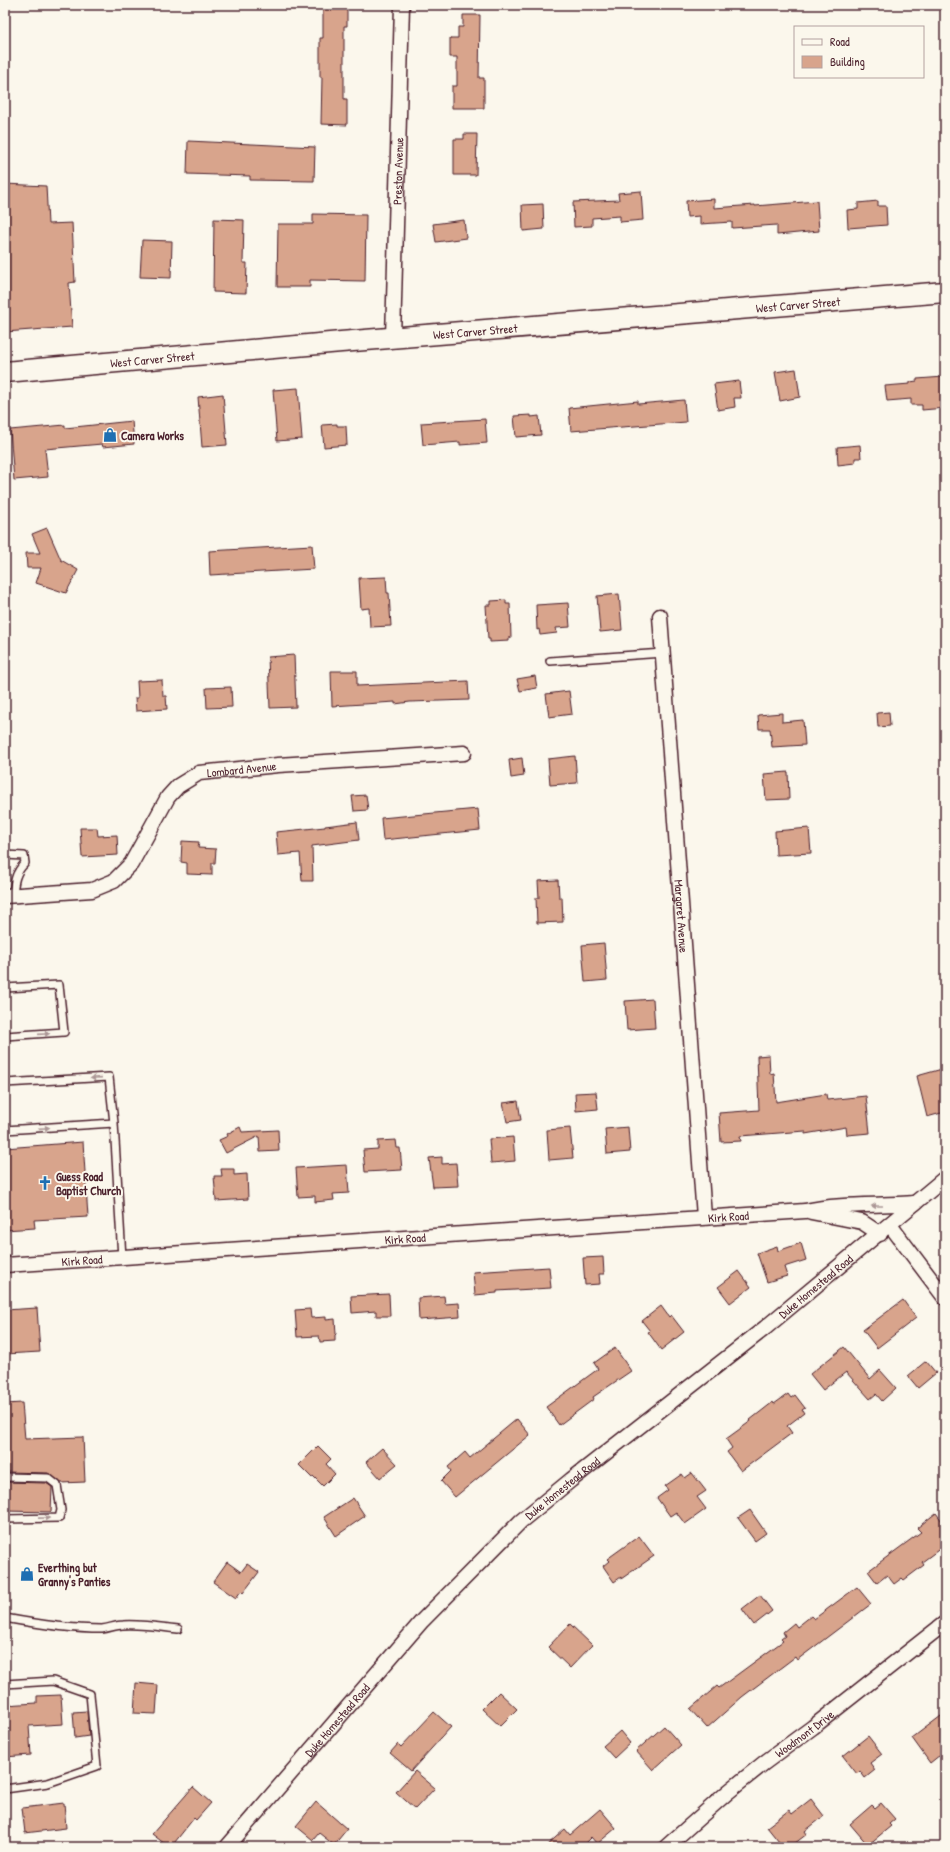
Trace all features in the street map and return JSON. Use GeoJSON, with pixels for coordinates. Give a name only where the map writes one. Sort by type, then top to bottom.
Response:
{"type":"FeatureCollection","features":[{"type":"Feature","properties":{"kind":"street","name":"Preston Avenue"},"geometry":{"type":"LineString","coordinates":[[392,338],[402,5]]}},
{"type":"Feature","properties":{"kind":"street","name":"West Carver Street"},"geometry":{"type":"LineString","coordinates":[[5,372],[945,292]]}},
{"type":"Feature","properties":{"kind":"street","name":"Margaret Avenue"},"geometry":{"type":"LineString","coordinates":[[660,616],[704,1217]]}},
{"type":"Feature","properties":{"kind":"street","name":"Lombard Avenue"},"geometry":{"type":"LineString","coordinates":[[9,896],[92,890],[114,880],[130,864],[168,797],[178,786],[199,773],[278,765],[464,753]]}},
{"type":"Feature","properties":{"kind":"street","name":"Duke Homestead Road"},"geometry":{"type":"LineString","coordinates":[[227,1847],[422,1621],[521,1521],[765,1328],[945,1178]]}},
{"type":"Feature","properties":{"kind":"street","name":"Kirk Road"},"geometry":{"type":"LineString","coordinates":[[5,1265],[805,1211],[827,1206],[884,1206],[915,1203]]}},
{"type":"Feature","properties":{"kind":"street","name":"Kirk Road"},"geometry":{"type":"LineString","coordinates":[[805,1211],[862,1222],[885,1229],[945,1298]]}},
{"type":"Feature","properties":{"kind":"street","name":"Woodmont Drive"},"geometry":{"type":"LineString","coordinates":[[666,1847],[764,1762],[813,1727],[945,1623]]}},
{"type":"Feature","properties":{"kind":"lane"},"geometry":{"type":"LineString","coordinates":[[550,661],[663,653]]}},
{"type":"Feature","properties":{"kind":"lane"},"geometry":{"type":"LineString","coordinates":[[5,855],[24,856],[25,863],[19,869],[14,879],[9,896]]}},
{"type":"Feature","properties":{"kind":"lane"},"geometry":{"type":"LineString","coordinates":[[5,988],[59,985],[64,1032],[5,1036]]}},
{"type":"Feature","properties":{"kind":"lane"},"geometry":{"type":"LineString","coordinates":[[5,1083],[110,1077],[122,1258]]}},
{"type":"Feature","properties":{"kind":"lane"},"geometry":{"type":"LineString","coordinates":[[5,1130],[114,1123]]}},
{"type":"Feature","properties":{"kind":"lane"},"geometry":{"type":"LineString","coordinates":[[5,1477],[48,1478],[56,1485],[61,1510],[59,1518],[5,1519]]}},
{"type":"Feature","properties":{"kind":"lane"},"geometry":{"type":"LineString","coordinates":[[5,1618],[33,1624],[79,1628],[104,1629],[121,1624],[140,1624],[178,1629]]}},
{"type":"Feature","properties":{"kind":"lane"},"geometry":{"type":"LineString","coordinates":[[5,1684],[53,1681],[90,1694],[97,1766],[48,1783],[5,1789]]}},
{"type":"Feature","properties":{"kind":"building"},"geometry":{"type":"Polygon","coordinates":[[[323,5],[347,5],[347,26],[344,26],[344,99],[347,99],[347,125],[321,124],[322,77],[320,77],[320,38],[323,38],[323,5]]]}},
{"type":"Feature","properties":{"kind":"building"},"geometry":{"type":"Polygon","coordinates":[[[463,15],[480,15],[479,78],[484,78],[484,108],[452,108],[452,86],[457,86],[457,57],[450,57],[450,38],[458,38],[458,27],[463,27],[463,15]]]}},
{"type":"Feature","properties":{"kind":"building"},"geometry":{"type":"Polygon","coordinates":[[[464,134],[477,134],[476,175],[454,175],[454,139],[464,139],[464,134]]]}},
{"type":"Feature","properties":{"kind":"building"},"geometry":{"type":"Polygon","coordinates":[[[188,141],[315,147],[314,181],[250,180],[250,176],[187,174],[188,141]]]}},
{"type":"Feature","properties":{"kind":"building"},"geometry":{"type":"Polygon","coordinates":[[[5,184],[46,186],[48,224],[72,223],[75,282],[69,283],[72,327],[5,332],[5,184]]]}},
{"type":"Feature","properties":{"kind":"building"},"geometry":{"type":"Polygon","coordinates":[[[641,191],[643,220],[620,222],[620,216],[592,218],[592,226],[574,227],[573,202],[619,200],[618,193],[641,191]]]}},
{"type":"Feature","properties":{"kind":"building"},"geometry":{"type":"Polygon","coordinates":[[[714,199],[714,208],[817,201],[819,231],[777,235],[777,225],[732,228],[732,222],[700,224],[700,216],[687,217],[686,201],[714,199]]]}},
{"type":"Feature","properties":{"kind":"building"},"geometry":{"type":"Polygon","coordinates":[[[878,201],[878,206],[886,206],[887,225],[848,228],[847,210],[858,209],[858,203],[878,201]]]}},
{"type":"Feature","properties":{"kind":"building"},"geometry":{"type":"Polygon","coordinates":[[[543,204],[544,229],[523,231],[522,205],[543,204]]]}},
{"type":"Feature","properties":{"kind":"building"},"geometry":{"type":"Polygon","coordinates":[[[313,214],[366,215],[365,281],[310,280],[310,287],[277,287],[278,224],[313,224],[313,214]]]}},
{"type":"Feature","properties":{"kind":"building"},"geometry":{"type":"Polygon","coordinates":[[[214,219],[244,220],[243,263],[247,263],[246,293],[213,292],[214,219]]]}},
{"type":"Feature","properties":{"kind":"building"},"geometry":{"type":"Polygon","coordinates":[[[464,220],[466,238],[436,242],[433,224],[464,220]]]}},
{"type":"Feature","properties":{"kind":"building"},"geometry":{"type":"Polygon","coordinates":[[[142,240],[172,241],[171,278],[140,277],[142,240]]]}},
{"type":"Feature","properties":{"kind":"building"},"geometry":{"type":"Polygon","coordinates":[[[796,369],[800,397],[780,401],[775,372],[796,369]]]}},
{"type":"Feature","properties":{"kind":"building"},"geometry":{"type":"Polygon","coordinates":[[[944,377],[945,408],[922,410],[922,405],[911,405],[911,399],[887,401],[885,386],[910,384],[910,382],[917,381],[917,379],[944,377]]]}},
{"type":"Feature","properties":{"kind":"building"},"geometry":{"type":"Polygon","coordinates":[[[739,381],[741,398],[734,398],[735,407],[718,410],[714,384],[739,381]]]}},
{"type":"Feature","properties":{"kind":"building"},"geometry":{"type":"Polygon","coordinates":[[[298,388],[302,439],[277,441],[273,390],[298,388]]]}},
{"type":"Feature","properties":{"kind":"building"},"geometry":{"type":"Polygon","coordinates":[[[223,394],[227,445],[202,447],[198,397],[223,394]]]}},
{"type":"Feature","properties":{"kind":"building"},"geometry":{"type":"Polygon","coordinates":[[[684,400],[686,422],[571,431],[569,408],[638,401],[638,404],[684,400]]]}},
{"type":"Feature","properties":{"kind":"building"},"geometry":{"type":"Polygon","coordinates":[[[531,415],[531,417],[539,416],[541,435],[516,437],[514,416],[531,415]]]}},
{"type":"Feature","properties":{"kind":"building"},"geometry":{"type":"Polygon","coordinates":[[[485,419],[487,443],[460,445],[460,442],[423,445],[421,423],[485,419]]]}},
{"type":"Feature","properties":{"kind":"building"},"geometry":{"type":"Polygon","coordinates":[[[132,421],[134,444],[103,447],[102,444],[45,449],[48,477],[14,480],[10,430],[65,425],[65,428],[132,421]]]}},
{"type":"Feature","properties":{"kind":"building"},"geometry":{"type":"Polygon","coordinates":[[[337,424],[337,426],[346,426],[347,445],[324,447],[322,425],[337,424]]]}},
{"type":"Feature","properties":{"kind":"building"},"geometry":{"type":"Polygon","coordinates":[[[860,445],[861,458],[855,458],[855,463],[838,465],[837,447],[860,445]]]}},
{"type":"Feature","properties":{"kind":"building"},"geometry":{"type":"Polygon","coordinates":[[[47,528],[61,560],[78,570],[66,593],[36,583],[41,568],[27,568],[26,553],[40,553],[32,534],[47,528]]]}},
{"type":"Feature","properties":{"kind":"building"},"geometry":{"type":"Polygon","coordinates":[[[312,545],[314,569],[210,575],[209,551],[312,545]]]}},
{"type":"Feature","properties":{"kind":"building"},"geometry":{"type":"Polygon","coordinates":[[[386,577],[387,593],[389,593],[391,626],[370,627],[369,608],[361,609],[359,578],[386,577]]]}},
{"type":"Feature","properties":{"kind":"building"},"geometry":{"type":"Polygon","coordinates":[[[619,594],[622,630],[600,632],[597,596],[619,594]]]}},
{"type":"Feature","properties":{"kind":"building"},"geometry":{"type":"Polygon","coordinates":[[[506,600],[506,604],[510,604],[511,638],[509,638],[509,641],[490,642],[490,639],[488,639],[486,605],[491,605],[491,601],[506,600]]]}},
{"type":"Feature","properties":{"kind":"building"},"geometry":{"type":"Polygon","coordinates":[[[568,603],[570,627],[556,628],[557,633],[540,635],[539,629],[537,630],[536,605],[568,603]]]}},
{"type":"Feature","properties":{"kind":"building"},"geometry":{"type":"Polygon","coordinates":[[[294,655],[296,707],[270,708],[268,657],[294,655]]]}},
{"type":"Feature","properties":{"kind":"building"},"geometry":{"type":"Polygon","coordinates":[[[331,671],[357,671],[357,686],[468,681],[469,700],[395,704],[395,702],[332,706],[331,671]]]}},
{"type":"Feature","properties":{"kind":"building"},"geometry":{"type":"Polygon","coordinates":[[[535,676],[537,688],[520,691],[517,679],[535,676]]]}},
{"type":"Feature","properties":{"kind":"building"},"geometry":{"type":"Polygon","coordinates":[[[162,680],[163,696],[166,696],[167,709],[136,711],[135,698],[138,698],[137,681],[162,680]]]}},
{"type":"Feature","properties":{"kind":"building"},"geometry":{"type":"Polygon","coordinates":[[[231,687],[232,707],[207,708],[206,688],[231,687]]]}},
{"type":"Feature","properties":{"kind":"building"},"geometry":{"type":"Polygon","coordinates":[[[569,691],[572,714],[549,717],[546,694],[569,691]]]}},
{"type":"Feature","properties":{"kind":"building"},"geometry":{"type":"Polygon","coordinates":[[[889,712],[890,726],[878,727],[877,713],[889,712]]]}},
{"type":"Feature","properties":{"kind":"building"},"geometry":{"type":"Polygon","coordinates":[[[782,713],[782,722],[803,720],[805,745],[772,747],[770,729],[759,729],[758,715],[782,713]]]}},
{"type":"Feature","properties":{"kind":"building"},"geometry":{"type":"Polygon","coordinates":[[[575,756],[577,783],[550,785],[548,759],[575,756]]]}},
{"type":"Feature","properties":{"kind":"building"},"geometry":{"type":"Polygon","coordinates":[[[522,758],[524,776],[511,778],[509,760],[522,758]]]}},
{"type":"Feature","properties":{"kind":"building"},"geometry":{"type":"Polygon","coordinates":[[[788,772],[789,799],[766,800],[764,774],[788,772]]]}},
{"type":"Feature","properties":{"kind":"building"},"geometry":{"type":"Polygon","coordinates":[[[366,795],[368,810],[354,811],[352,796],[366,795]]]}},
{"type":"Feature","properties":{"kind":"building"},"geometry":{"type":"Polygon","coordinates":[[[478,809],[480,830],[383,840],[381,818],[478,809]]]}},
{"type":"Feature","properties":{"kind":"building"},"geometry":{"type":"Polygon","coordinates":[[[357,822],[359,840],[312,846],[313,881],[302,881],[300,853],[278,855],[276,832],[357,822]]]}},
{"type":"Feature","properties":{"kind":"building"},"geometry":{"type":"Polygon","coordinates":[[[80,828],[97,828],[98,836],[117,835],[118,855],[82,857],[80,828]]]}},
{"type":"Feature","properties":{"kind":"building"},"geometry":{"type":"Polygon","coordinates":[[[809,828],[811,853],[776,855],[775,831],[809,828]]]}},
{"type":"Feature","properties":{"kind":"building"},"geometry":{"type":"Polygon","coordinates":[[[182,841],[199,842],[198,848],[216,849],[215,863],[212,863],[212,875],[187,874],[187,863],[181,862],[182,841]]]}},
{"type":"Feature","properties":{"kind":"building"},"geometry":{"type":"Polygon","coordinates":[[[558,880],[559,897],[562,897],[563,922],[537,923],[536,898],[539,898],[538,881],[558,880]]]}},
{"type":"Feature","properties":{"kind":"building"},"geometry":{"type":"Polygon","coordinates":[[[604,943],[607,980],[585,982],[582,945],[604,943]]]}},
{"type":"Feature","properties":{"kind":"building"},"geometry":{"type":"Polygon","coordinates":[[[653,999],[655,1028],[627,1030],[625,1001],[653,999]]]}},
{"type":"Feature","properties":{"kind":"building"},"geometry":{"type":"Polygon","coordinates":[[[769,1055],[770,1074],[774,1073],[776,1102],[826,1094],[827,1100],[866,1096],[870,1133],[847,1135],[846,1127],[805,1134],[805,1131],[740,1136],[741,1141],[721,1142],[719,1113],[759,1110],[757,1056],[769,1055]]]}},
{"type":"Feature","properties":{"kind":"building"},"geometry":{"type":"Polygon","coordinates":[[[942,1069],[945,1080],[945,1112],[927,1117],[917,1076],[942,1069]]]}},
{"type":"Feature","properties":{"kind":"building"},"geometry":{"type":"Polygon","coordinates":[[[596,1092],[598,1109],[576,1111],[575,1093],[596,1092]]]}},
{"type":"Feature","properties":{"kind":"building"},"geometry":{"type":"Polygon","coordinates":[[[518,1101],[521,1120],[507,1122],[503,1103],[518,1101]]]}},
{"type":"Feature","properties":{"kind":"building"},"geometry":{"type":"Polygon","coordinates":[[[240,1127],[242,1132],[278,1130],[279,1151],[260,1152],[259,1136],[226,1153],[219,1140],[228,1136],[227,1134],[240,1127]]]}},
{"type":"Feature","properties":{"kind":"building"},"geometry":{"type":"Polygon","coordinates":[[[628,1127],[630,1152],[607,1154],[605,1129],[628,1127]]]}},
{"type":"Feature","properties":{"kind":"building"},"geometry":{"type":"Polygon","coordinates":[[[570,1128],[573,1158],[549,1160],[547,1130],[570,1128]]]}},
{"type":"Feature","properties":{"kind":"building"},"geometry":{"type":"Polygon","coordinates":[[[513,1137],[515,1161],[491,1163],[489,1139],[513,1137]]]}},
{"type":"Feature","properties":{"kind":"building"},"geometry":{"type":"Polygon","coordinates":[[[396,1140],[397,1148],[400,1148],[402,1170],[365,1172],[363,1150],[378,1149],[378,1141],[396,1140]]]}},
{"type":"Feature","properties":{"kind":"building","name":"Guess Road Baptist Church"},"geometry":{"type":"Polygon","coordinates":[[[83,1142],[88,1217],[34,1220],[35,1228],[5,1230],[5,1148],[83,1142]]]}},
{"type":"Feature","properties":{"kind":"building"},"geometry":{"type":"Polygon","coordinates":[[[442,1157],[442,1164],[456,1163],[458,1186],[433,1187],[429,1158],[442,1157]]]}},
{"type":"Feature","properties":{"kind":"building"},"geometry":{"type":"Polygon","coordinates":[[[347,1165],[349,1193],[333,1194],[334,1200],[315,1202],[315,1196],[298,1197],[296,1168],[347,1165]]]}},
{"type":"Feature","properties":{"kind":"building"},"geometry":{"type":"Polygon","coordinates":[[[221,1169],[234,1169],[234,1175],[247,1174],[248,1199],[216,1201],[214,1176],[222,1176],[221,1169]]]}},
{"type":"Feature","properties":{"kind":"building"},"geometry":{"type":"Polygon","coordinates":[[[801,1243],[806,1260],[784,1267],[787,1276],[767,1282],[757,1253],[777,1246],[778,1251],[801,1243]]]}},
{"type":"Feature","properties":{"kind":"building"},"geometry":{"type":"Polygon","coordinates":[[[603,1257],[604,1274],[599,1274],[600,1284],[585,1285],[583,1258],[603,1257]]]}},
{"type":"Feature","properties":{"kind":"building"},"geometry":{"type":"Polygon","coordinates":[[[549,1267],[551,1288],[497,1291],[497,1293],[475,1295],[473,1272],[549,1267]]]}},
{"type":"Feature","properties":{"kind":"building"},"geometry":{"type":"Polygon","coordinates":[[[739,1271],[751,1287],[730,1303],[718,1287],[739,1271]]]}},
{"type":"Feature","properties":{"kind":"building"},"geometry":{"type":"Polygon","coordinates":[[[389,1294],[390,1316],[376,1316],[376,1311],[352,1313],[351,1296],[389,1294]]]}},
{"type":"Feature","properties":{"kind":"building"},"geometry":{"type":"Polygon","coordinates":[[[444,1296],[445,1304],[459,1303],[460,1317],[419,1320],[418,1298],[444,1296]]]}},
{"type":"Feature","properties":{"kind":"building"},"geometry":{"type":"Polygon","coordinates":[[[903,1300],[916,1318],[877,1348],[863,1330],[903,1300]]]}},
{"type":"Feature","properties":{"kind":"building"},"geometry":{"type":"Polygon","coordinates":[[[661,1306],[669,1317],[671,1315],[684,1332],[661,1350],[648,1332],[650,1331],[642,1321],[661,1306]]]}},
{"type":"Feature","properties":{"kind":"building"},"geometry":{"type":"Polygon","coordinates":[[[37,1308],[40,1352],[5,1354],[5,1310],[37,1308]]]}},
{"type":"Feature","properties":{"kind":"building"},"geometry":{"type":"Polygon","coordinates":[[[310,1309],[311,1318],[326,1317],[326,1320],[335,1319],[335,1341],[320,1342],[319,1336],[297,1337],[295,1310],[310,1309]]]}},
{"type":"Feature","properties":{"kind":"building"},"geometry":{"type":"Polygon","coordinates":[[[844,1347],[870,1379],[880,1370],[896,1388],[882,1401],[876,1394],[870,1399],[846,1372],[823,1390],[810,1374],[844,1347]]]}},
{"type":"Feature","properties":{"kind":"building"},"geometry":{"type":"Polygon","coordinates":[[[615,1348],[631,1371],[593,1397],[594,1399],[559,1425],[546,1407],[598,1369],[594,1363],[615,1348]]]}},
{"type":"Feature","properties":{"kind":"building"},"geometry":{"type":"Polygon","coordinates":[[[926,1361],[936,1373],[918,1388],[908,1376],[926,1361]]]}},
{"type":"Feature","properties":{"kind":"building"},"geometry":{"type":"Polygon","coordinates":[[[788,1394],[791,1398],[795,1395],[805,1408],[802,1410],[804,1413],[787,1426],[792,1433],[741,1471],[727,1452],[732,1448],[726,1439],[751,1421],[750,1420],[773,1402],[774,1404],[788,1394]]]}},
{"type":"Feature","properties":{"kind":"building"},"geometry":{"type":"Polygon","coordinates":[[[22,1403],[25,1439],[83,1437],[85,1482],[61,1483],[48,1473],[5,1472],[5,1404],[22,1403]]]}},
{"type":"Feature","properties":{"kind":"building"},"geometry":{"type":"Polygon","coordinates":[[[517,1419],[530,1435],[455,1497],[441,1481],[451,1471],[448,1467],[465,1452],[470,1458],[517,1419]]]}},
{"type":"Feature","properties":{"kind":"building"},"geometry":{"type":"Polygon","coordinates":[[[318,1446],[331,1459],[326,1464],[335,1474],[323,1486],[313,1476],[312,1478],[299,1465],[318,1446]]]}},
{"type":"Feature","properties":{"kind":"building"},"geometry":{"type":"Polygon","coordinates":[[[382,1448],[397,1464],[380,1478],[366,1462],[382,1448]]]}},
{"type":"Feature","properties":{"kind":"building"},"geometry":{"type":"Polygon","coordinates":[[[692,1473],[706,1491],[697,1497],[706,1509],[685,1524],[676,1512],[670,1516],[657,1498],[668,1490],[665,1486],[682,1474],[685,1478],[692,1473]]]}},
{"type":"Feature","properties":{"kind":"building"},"geometry":{"type":"Polygon","coordinates":[[[5,1482],[46,1483],[52,1487],[51,1512],[5,1511],[5,1482]]]}},
{"type":"Feature","properties":{"kind":"building"},"geometry":{"type":"Polygon","coordinates":[[[353,1498],[365,1516],[336,1536],[324,1517],[353,1498]]]}},
{"type":"Feature","properties":{"kind":"building"},"geometry":{"type":"Polygon","coordinates":[[[750,1510],[766,1533],[755,1541],[738,1518],[750,1510]]]}},
{"type":"Feature","properties":{"kind":"building"},"geometry":{"type":"Polygon","coordinates":[[[936,1513],[945,1525],[945,1545],[922,1562],[924,1565],[904,1580],[902,1578],[894,1584],[887,1575],[877,1583],[868,1571],[921,1532],[917,1528],[936,1513]]]}},
{"type":"Feature","properties":{"kind":"building"},"geometry":{"type":"Polygon","coordinates":[[[639,1536],[654,1556],[621,1579],[621,1577],[614,1582],[603,1566],[609,1561],[607,1559],[639,1536]]]}},
{"type":"Feature","properties":{"kind":"building"},"geometry":{"type":"Polygon","coordinates":[[[227,1562],[241,1572],[247,1564],[259,1572],[243,1593],[241,1591],[236,1598],[213,1582],[227,1562]]]}},
{"type":"Feature","properties":{"kind":"building"},"geometry":{"type":"Polygon","coordinates":[[[857,1587],[871,1604],[797,1660],[795,1657],[742,1697],[707,1728],[690,1709],[717,1686],[719,1688],[783,1641],[781,1639],[785,1636],[783,1632],[794,1623],[797,1627],[811,1616],[814,1619],[857,1587]]]}},
{"type":"Feature","properties":{"kind":"building"},"geometry":{"type":"Polygon","coordinates":[[[760,1595],[772,1611],[754,1625],[742,1609],[760,1595]]]}},
{"type":"Feature","properties":{"kind":"building"},"geometry":{"type":"Polygon","coordinates":[[[570,1624],[592,1645],[570,1668],[548,1647],[570,1624]]]}},
{"type":"Feature","properties":{"kind":"building"},"geometry":{"type":"Polygon","coordinates":[[[136,1683],[158,1685],[156,1714],[134,1713],[136,1683]]]}},
{"type":"Feature","properties":{"kind":"building"},"geometry":{"type":"Polygon","coordinates":[[[499,1692],[517,1709],[500,1726],[482,1709],[499,1692]]]}},
{"type":"Feature","properties":{"kind":"building"},"geometry":{"type":"Polygon","coordinates":[[[61,1695],[63,1724],[29,1726],[31,1755],[5,1757],[5,1705],[37,1703],[37,1696],[61,1695]]]}},
{"type":"Feature","properties":{"kind":"building"},"geometry":{"type":"Polygon","coordinates":[[[87,1711],[89,1736],[75,1738],[73,1712],[87,1711]]]}},
{"type":"Feature","properties":{"kind":"building"},"geometry":{"type":"Polygon","coordinates":[[[434,1712],[451,1727],[411,1771],[390,1753],[398,1744],[401,1747],[434,1712]]]}},
{"type":"Feature","properties":{"kind":"building"},"geometry":{"type":"Polygon","coordinates":[[[945,1713],[945,1751],[930,1763],[912,1738],[945,1713]]]}},
{"type":"Feature","properties":{"kind":"building"},"geometry":{"type":"Polygon","coordinates":[[[664,1726],[681,1745],[653,1770],[636,1751],[664,1726]]]}},
{"type":"Feature","properties":{"kind":"building"},"geometry":{"type":"Polygon","coordinates":[[[620,1731],[630,1743],[614,1758],[603,1746],[620,1731]]]}},
{"type":"Feature","properties":{"kind":"building"},"geometry":{"type":"Polygon","coordinates":[[[868,1736],[882,1754],[870,1763],[875,1770],[865,1778],[860,1771],[857,1774],[843,1756],[868,1736]]]}},
{"type":"Feature","properties":{"kind":"building"},"geometry":{"type":"Polygon","coordinates":[[[415,1771],[435,1788],[415,1809],[396,1792],[415,1771]]]}},
{"type":"Feature","properties":{"kind":"building"},"geometry":{"type":"Polygon","coordinates":[[[193,1787],[211,1803],[196,1820],[194,1818],[171,1847],[169,1847],[152,1834],[193,1787]]]}},
{"type":"Feature","properties":{"kind":"building"},"geometry":{"type":"Polygon","coordinates":[[[811,1799],[824,1816],[805,1831],[807,1834],[790,1847],[783,1847],[767,1827],[789,1810],[792,1814],[811,1799]]]}},
{"type":"Feature","properties":{"kind":"building"},"geometry":{"type":"Polygon","coordinates":[[[316,1802],[347,1829],[334,1845],[319,1833],[313,1840],[296,1826],[316,1802]]]}},
{"type":"Feature","properties":{"kind":"building"},"geometry":{"type":"Polygon","coordinates":[[[64,1803],[66,1828],[25,1833],[22,1808],[64,1803]]]}},
{"type":"Feature","properties":{"kind":"building"},"geometry":{"type":"Polygon","coordinates":[[[881,1803],[895,1819],[889,1824],[891,1826],[868,1845],[850,1824],[872,1805],[875,1808],[881,1803]]]}},
{"type":"Feature","properties":{"kind":"building"},"geometry":{"type":"Polygon","coordinates":[[[600,1809],[616,1828],[597,1844],[591,1837],[581,1847],[545,1847],[565,1829],[570,1835],[600,1809]]]}},
{"type":"Feature","properties":{"kind":"place","name":"Camera Works"},"geometry":{"type":"Point","coordinates":[110,435]}},
{"type":"Feature","properties":{"kind":"place","name":"Guess Road Baptist Church"},"geometry":{"type":"Point","coordinates":[45,1183]}},
{"type":"Feature","properties":{"kind":"place","name":"Everthing but Granny's Panties"},"geometry":{"type":"Point","coordinates":[27,1574]}}]}
